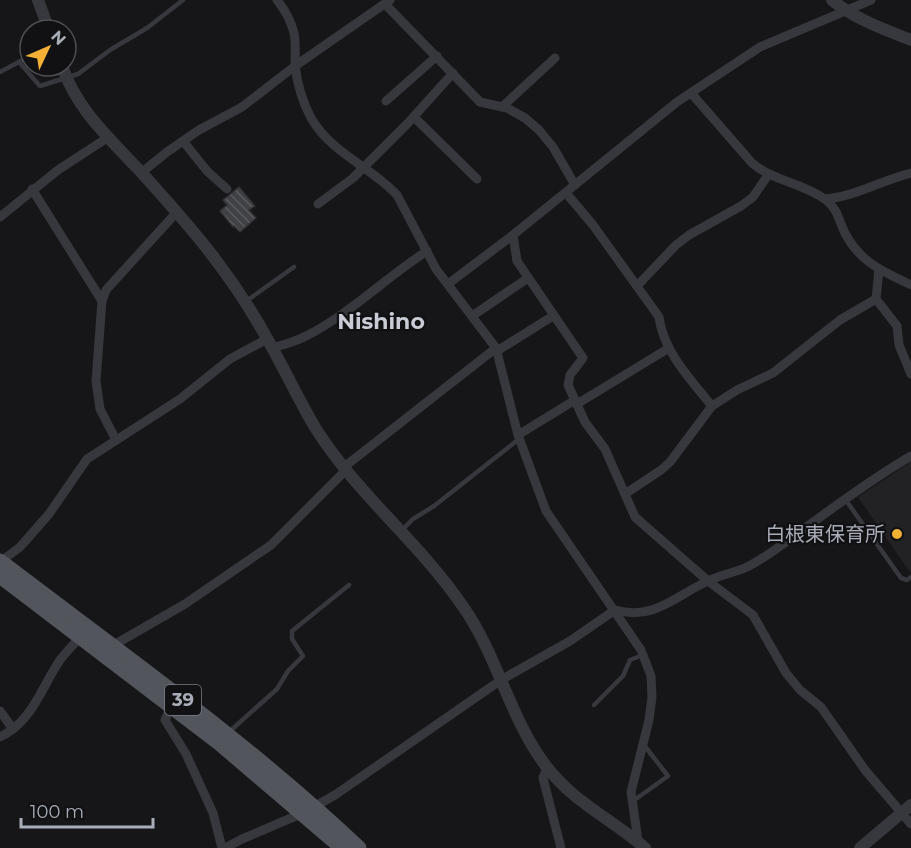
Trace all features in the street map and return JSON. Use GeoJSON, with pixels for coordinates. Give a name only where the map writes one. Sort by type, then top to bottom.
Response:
{"type":"FeatureCollection","features":[{"type":"Feature","properties":{"kind":"main road","name":"39"},"geometry":{"type":"LineString","coordinates":[[0,562],[171,707],[359,848]]}},
{"type":"Feature","properties":{"kind":"main road","name":"39"},"geometry":{"type":"LineString","coordinates":[[0,576],[84,633],[112,646],[227,734],[308,810],[342,848]]}},
{"type":"Feature","properties":{"kind":"street"},"geometry":{"type":"LineString","coordinates":[[38,0],[45,18]]}},
{"type":"Feature","properties":{"kind":"street"},"geometry":{"type":"LineString","coordinates":[[277,0],[290,20],[294,34],[298,85],[310,117],[325,139],[388,185],[397,195],[436,268],[496,349],[519,437],[546,511],[615,610],[642,655],[651,676],[652,697],[649,720],[633,776],[631,792],[642,845]]}},
{"type":"Feature","properties":{"kind":"street"},"geometry":{"type":"LineString","coordinates":[[832,0],[846,12],[911,40]]}},
{"type":"Feature","properties":{"kind":"street"},"geometry":{"type":"LineString","coordinates":[[448,284],[566,193],[677,102],[760,47],[871,0]]}},
{"type":"Feature","properties":{"kind":"street"},"geometry":{"type":"LineString","coordinates":[[141,173],[183,141],[242,107],[387,2],[480,102],[502,107],[525,118],[539,130],[553,147],[575,185]]}},
{"type":"Feature","properties":{"kind":"street"},"geometry":{"type":"LineString","coordinates":[[386,101],[437,56]]}},
{"type":"Feature","properties":{"kind":"street"},"geometry":{"type":"LineString","coordinates":[[502,107],[555,58]]}},
{"type":"Feature","properties":{"kind":"street"},"geometry":{"type":"LineString","coordinates":[[318,204],[363,168],[414,117],[453,73]]}},
{"type":"Feature","properties":{"kind":"street"},"geometry":{"type":"LineString","coordinates":[[67,78],[90,118],[212,254],[270,343],[316,429],[345,468],[465,609],[481,637],[525,731],[547,768],[590,807],[642,845]]}},
{"type":"Feature","properties":{"kind":"street"},"geometry":{"type":"LineString","coordinates":[[691,93],[752,163],[768,175],[788,180],[825,199],[838,214],[845,233],[860,256],[879,269],[911,285]]}},
{"type":"Feature","properties":{"kind":"street"},"geometry":{"type":"LineString","coordinates":[[414,117],[477,179]]}},
{"type":"Feature","properties":{"kind":"street"},"geometry":{"type":"LineString","coordinates":[[1,212],[108,138]]}},
{"type":"Feature","properties":{"kind":"street"},"geometry":{"type":"LineString","coordinates":[[183,141],[207,171],[227,189]]}},
{"type":"Feature","properties":{"kind":"street"},"geometry":{"type":"LineString","coordinates":[[825,199],[841,198],[890,178],[911,173]]}},
{"type":"Feature","properties":{"kind":"street"},"geometry":{"type":"LineString","coordinates":[[637,286],[676,245],[689,235],[741,206],[753,196],[768,175]]}},
{"type":"Feature","properties":{"kind":"street"},"geometry":{"type":"LineString","coordinates":[[32,189],[102,300]]}},
{"type":"Feature","properties":{"kind":"street"},"geometry":{"type":"LineString","coordinates":[[566,193],[593,225],[659,317],[660,331],[669,348],[712,406]]}},
{"type":"Feature","properties":{"kind":"street"},"geometry":{"type":"LineString","coordinates":[[116,440],[100,409],[96,381],[102,300],[106,290],[176,213]]}},
{"type":"Feature","properties":{"kind":"street"},"geometry":{"type":"LineString","coordinates":[[513,235],[517,261],[583,358],[570,375],[568,385],[585,422],[605,449],[635,517],[708,581],[753,615],[786,673],[800,690],[821,707],[865,770],[906,809],[911,824]]}},
{"type":"Feature","properties":{"kind":"street"},"geometry":{"type":"LineString","coordinates":[[0,562],[20,547],[49,514],[87,459],[180,399],[230,359],[270,343],[302,338],[333,321],[427,251]]}},
{"type":"Feature","properties":{"kind":"street"},"geometry":{"type":"LineString","coordinates":[[879,269],[876,299],[897,326],[899,345],[911,374]]}},
{"type":"Feature","properties":{"kind":"street"},"geometry":{"type":"LineString","coordinates":[[472,316],[528,278]]}},
{"type":"Feature","properties":{"kind":"street"},"geometry":{"type":"LineString","coordinates":[[625,494],[670,462],[712,406],[737,390],[773,373],[840,320],[876,299]]}},
{"type":"Feature","properties":{"kind":"street"},"geometry":{"type":"LineString","coordinates":[[112,646],[185,604],[271,545],[345,468],[496,349],[553,316]]}},
{"type":"Feature","properties":{"kind":"street"},"geometry":{"type":"LineString","coordinates":[[519,437],[669,348]]}},
{"type":"Feature","properties":{"kind":"street"},"geometry":{"type":"LineString","coordinates":[[615,610],[628,614],[642,614],[708,581],[745,567],[911,456]]}},
{"type":"Feature","properties":{"kind":"street"},"geometry":{"type":"LineString","coordinates":[[171,707],[165,720],[186,754],[213,813],[224,848],[308,810],[334,795],[501,680],[570,641],[615,610]]}},
{"type":"Feature","properties":{"kind":"street"},"geometry":{"type":"LineString","coordinates":[[0,736],[24,720],[33,709],[60,660],[84,633]]}},
{"type":"Feature","properties":{"kind":"street"},"geometry":{"type":"LineString","coordinates":[[0,711],[13,729]]}},
{"type":"Feature","properties":{"kind":"street"},"geometry":{"type":"LineString","coordinates":[[547,768],[543,778],[561,848]]}},
{"type":"Feature","properties":{"kind":"street"},"geometry":{"type":"LineString","coordinates":[[860,848],[906,809]]}},
{"type":"Feature","properties":{"kind":"lane"},"geometry":{"type":"LineString","coordinates":[[78,70],[87,69],[110,50],[147,28],[183,0]]}},
{"type":"Feature","properties":{"kind":"lane"},"geometry":{"type":"LineString","coordinates":[[0,72],[18,63]]}},
{"type":"Feature","properties":{"kind":"lane"},"geometry":{"type":"LineString","coordinates":[[33,78],[40,86],[54,78]]}},
{"type":"Feature","properties":{"kind":"lane"},"geometry":{"type":"LineString","coordinates":[[245,302],[294,267]]}},
{"type":"Feature","properties":{"kind":"lane"},"geometry":{"type":"LineString","coordinates":[[401,532],[413,519],[434,506],[519,437]]}},
{"type":"Feature","properties":{"kind":"lane"},"geometry":{"type":"LineString","coordinates":[[844,500],[901,578],[908,580],[911,577]]}},
{"type":"Feature","properties":{"kind":"lane"},"geometry":{"type":"LineString","coordinates":[[227,734],[277,689],[288,672],[303,656],[292,639],[291,631],[349,585]]}},
{"type":"Feature","properties":{"kind":"lane"},"geometry":{"type":"LineString","coordinates":[[594,705],[623,676],[630,660],[642,655]]}},
{"type":"Feature","properties":{"kind":"lane"},"geometry":{"type":"LineString","coordinates":[[632,802],[668,776],[643,743]]}},
{"type":"Feature","properties":{"kind":"shaded area","name":"白根東保育所"},"geometry":{"type":"Polygon","coordinates":[[[911,462],[911,572],[910,572],[858,497],[911,462]]]}},
{"type":"Feature","properties":{"kind":"building"},"geometry":{"type":"Polygon","coordinates":[[[239,187],[255,206],[249,210],[256,218],[240,232],[220,211],[227,205],[223,200],[239,187]]]}},
{"type":"Feature","properties":{"kind":"place","name":"白根東保育所"},"geometry":{"type":"Point","coordinates":[897,534]}},
{"type":"Feature","properties":{"kind":"district","name":"Nishino"},"geometry":{"type":"Point","coordinates":[381,321]}}]}
